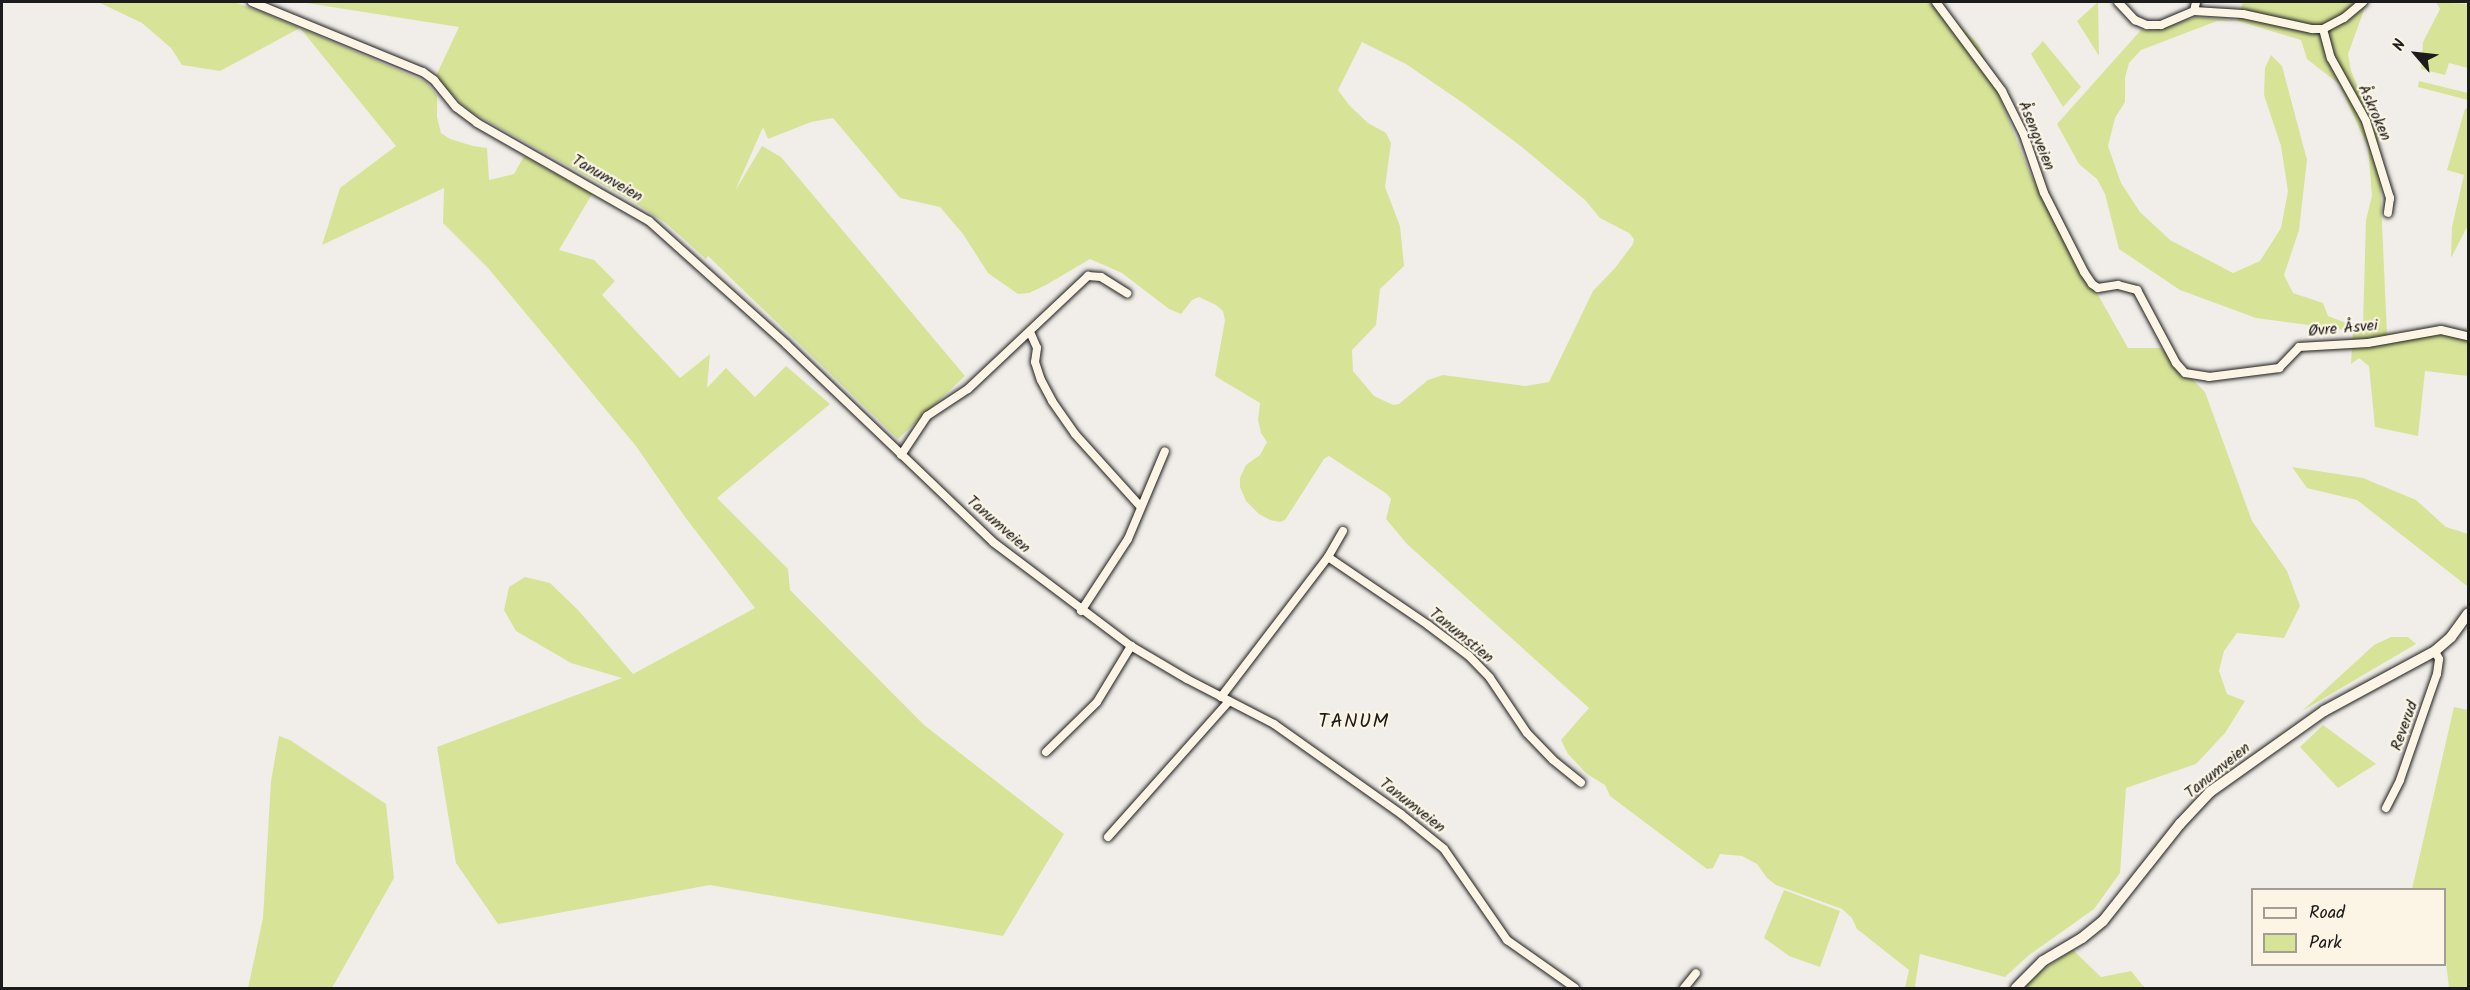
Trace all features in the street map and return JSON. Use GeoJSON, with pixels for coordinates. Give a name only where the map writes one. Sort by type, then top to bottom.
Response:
{"type":"FeatureCollection","features":[{"type":"Feature","properties":{"kind":"main road","name":"Tanumveien"},"geometry":{"type":"LineString","coordinates":[[2016,988],[2043,961],[2082,938],[2103,921],[2188,815],[2218,786],[2345,698],[2434,651],[2451,637],[2469,614]]}},
{"type":"Feature","properties":{"kind":"street","name":"Tanumveien"},"geometry":{"type":"LineString","coordinates":[[252,2],[423,72],[434,80],[456,107],[477,123],[649,221],[786,344],[993,542],[1081,611],[1131,646],[1283,730],[1426,832],[1444,849],[1507,940],[1575,988]]}},
{"type":"Feature","properties":{"kind":"street","name":"Åsengveien"},"geometry":{"type":"LineString","coordinates":[[1936,2],[2002,91],[2024,135],[2048,202],[2084,272],[2092,284],[2098,288]]}},
{"type":"Feature","properties":{"kind":"street"},"geometry":{"type":"LineString","coordinates":[[2118,2],[2135,20],[2147,24],[2161,25],[2194,11],[2243,14],[2305,29],[2323,28],[2344,18],[2363,2]]}},
{"type":"Feature","properties":{"kind":"street"},"geometry":{"type":"LineString","coordinates":[[2194,11],[2196,2]]}},
{"type":"Feature","properties":{"kind":"street","name":"Åskroken"},"geometry":{"type":"LineString","coordinates":[[2323,28],[2331,58],[2370,132],[2390,198],[2388,213]]}},
{"type":"Feature","properties":{"kind":"street"},"geometry":{"type":"LineString","coordinates":[[901,455],[927,416],[968,390],[1088,276],[1101,277],[1127,293]]}},
{"type":"Feature","properties":{"kind":"street","name":"Øvre Åsvei"},"geometry":{"type":"LineString","coordinates":[[2098,288],[2118,285],[2137,290],[2176,363],[2184,373],[2191,376],[2229,376],[2279,368],[2299,347],[2368,343],[2441,330],[2469,336]]}},
{"type":"Feature","properties":{"kind":"street"},"geometry":{"type":"LineString","coordinates":[[1030,332],[1035,340],[1035,362],[1052,401],[1075,434],[1141,507]]}},
{"type":"Feature","properties":{"kind":"street"},"geometry":{"type":"LineString","coordinates":[[1081,611],[1128,539],[1165,451]]}},
{"type":"Feature","properties":{"kind":"street"},"geometry":{"type":"LineString","coordinates":[[1108,837],[1225,699],[1328,557],[1343,531]]}},
{"type":"Feature","properties":{"kind":"street","name":"Tanumstien"},"geometry":{"type":"LineString","coordinates":[[1328,557],[1428,625],[1468,656],[1490,678],[1527,734],[1581,783]]}},
{"type":"Feature","properties":{"kind":"street"},"geometry":{"type":"LineString","coordinates":[[1046,752],[1097,702],[1131,646]]}},
{"type":"Feature","properties":{"kind":"street","name":"Reverud"},"geometry":{"type":"LineString","coordinates":[[2386,808],[2400,780],[2437,674],[2439,659],[2434,651]]}},
{"type":"Feature","properties":{"kind":"street"},"geometry":{"type":"LineString","coordinates":[[1684,988],[1696,973]]}},
{"type":"Feature","properties":{"kind":"green space"},"geometry":{"type":"Polygon","coordinates":[[[98,2],[235,2],[300,28],[220,71],[182,65],[171,48],[142,23],[98,2]]]}},
{"type":"Feature","properties":{"kind":"green space"},"geometry":{"type":"Polygon","coordinates":[[[300,2],[1937,2],[1979,45],[2031,176],[2128,348],[2161,348],[2205,392],[2252,521],[2287,571],[2300,606],[2284,638],[2237,633],[2224,651],[2219,671],[2227,694],[2245,701],[2225,733],[2196,764],[2126,788],[2120,873],[2094,909],[2029,955],[2005,977],[1920,954],[1916,988],[1905,988],[1909,970],[1857,929],[1852,918],[1842,909],[1776,885],[1767,878],[1757,864],[1742,856],[1720,854],[1713,868],[1707,869],[1610,796],[1605,785],[1587,774],[1568,754],[1561,740],[1589,708],[1407,544],[1386,519],[1391,499],[1387,494],[1329,456],[1324,459],[1285,520],[1280,522],[1270,520],[1259,514],[1246,501],[1240,487],[1240,478],[1246,465],[1260,455],[1267,442],[1261,433],[1258,420],[1260,403],[1215,376],[1225,320],[1223,311],[1216,305],[1199,297],[1192,300],[1181,314],[1169,309],[1122,273],[1090,259],[1046,285],[1029,293],[1018,294],[988,273],[963,234],[940,207],[900,198],[833,118],[811,122],[768,139],[763,127],[735,191],[762,146],[781,157],[965,376],[898,439],[708,256],[706,259],[667,224],[634,202],[471,112],[435,78],[459,27],[300,2]],[[1362,42],[1338,90],[1349,105],[1368,123],[1386,133],[1391,143],[1385,187],[1400,226],[1404,266],[1380,289],[1376,325],[1352,350],[1353,371],[1374,396],[1393,405],[1399,404],[1428,380],[1443,375],[1525,386],[1549,382],[1593,291],[1615,268],[1633,244],[1634,239],[1629,233],[1600,218],[1585,200],[1522,147],[1406,64],[1362,42]]]}},
{"type":"Feature","properties":{"kind":"green space"},"geometry":{"type":"Polygon","coordinates":[[[2098,2],[2099,56],[2077,21],[2098,2]]]}},
{"type":"Feature","properties":{"kind":"green space"},"geometry":{"type":"Polygon","coordinates":[[[2243,2],[2367,2],[2348,54],[2351,71],[2378,135],[2387,334],[2440,332],[2468,337],[2468,376],[2425,371],[2418,436],[2375,427],[2369,366],[2359,358],[2351,364],[2353,331],[2256,318],[2180,290],[2119,249],[2105,194],[2097,179],[2079,164],[2057,124],[2141,30],[2154,31],[2197,17],[2237,21],[2243,2]],[[2217,21],[2141,50],[2129,63],[2125,78],[2125,102],[2115,118],[2108,146],[2121,183],[2140,212],[2170,240],[2233,273],[2260,261],[2281,228],[2288,191],[2281,146],[2264,95],[2265,68],[2271,55],[2282,66],[2307,160],[2299,230],[2284,275],[2293,293],[2323,303],[2328,316],[2346,323],[2363,325],[2366,220],[2372,196],[2368,147],[2339,84],[2307,59],[2301,40],[2238,21],[2217,21]]]}},
{"type":"Feature","properties":{"kind":"green space"},"geometry":{"type":"Polygon","coordinates":[[[2436,2],[2468,4],[2468,68],[2449,63],[2445,75],[2421,69],[2423,42],[2440,9],[2436,2]]]}},
{"type":"Feature","properties":{"kind":"green space"},"geometry":{"type":"Polygon","coordinates":[[[300,28],[426,82],[437,96],[437,117],[441,133],[450,139],[487,148],[489,180],[514,174],[524,156],[592,194],[559,250],[594,260],[615,281],[602,295],[680,378],[710,354],[707,388],[726,368],[755,397],[786,366],[830,404],[717,498],[788,569],[790,590],[924,725],[1064,834],[1003,936],[710,885],[498,924],[456,863],[437,747],[622,678],[571,663],[516,631],[504,610],[509,587],[525,577],[550,583],[579,611],[633,674],[755,608],[685,517],[636,446],[488,268],[443,223],[444,188],[322,245],[340,188],[396,146],[300,28]]]}},
{"type":"Feature","properties":{"kind":"green space"},"geometry":{"type":"Polygon","coordinates":[[[2043,41],[2081,87],[2063,107],[2031,54],[2043,41]]]}},
{"type":"Feature","properties":{"kind":"green space"},"geometry":{"type":"Polygon","coordinates":[[[2419,81],[2468,93],[2468,100],[2418,87],[2419,81]]]}},
{"type":"Feature","properties":{"kind":"green space"},"geometry":{"type":"Polygon","coordinates":[[[2468,108],[2468,225],[2451,258],[2452,227],[2464,175],[2447,170],[2465,109],[2468,108]]]}},
{"type":"Feature","properties":{"kind":"green space"},"geometry":{"type":"Polygon","coordinates":[[[2292,467],[2363,478],[2416,500],[2446,527],[2468,534],[2467,586],[2357,500],[2307,488],[2292,467]]]}},
{"type":"Feature","properties":{"kind":"green space"},"geometry":{"type":"Polygon","coordinates":[[[2391,637],[2408,637],[2416,644],[2302,711],[2374,645],[2391,637]]]}},
{"type":"Feature","properties":{"kind":"green space"},"geometry":{"type":"Polygon","coordinates":[[[2454,707],[2468,710],[2468,988],[2449,988],[2446,962],[2446,888],[2412,888],[2454,707]]]}},
{"type":"Feature","properties":{"kind":"green space"},"geometry":{"type":"Polygon","coordinates":[[[2323,725],[2376,764],[2338,788],[2300,747],[2323,725]]]}},
{"type":"Feature","properties":{"kind":"green space"},"geometry":{"type":"Polygon","coordinates":[[[279,736],[290,740],[386,804],[394,878],[332,988],[248,988],[263,918],[271,781],[279,736]]]}},
{"type":"Feature","properties":{"kind":"green space"},"geometry":{"type":"Polygon","coordinates":[[[1784,890],[1840,911],[1820,967],[1789,956],[1764,938],[1784,890]]]}},
{"type":"Feature","properties":{"kind":"green space"},"geometry":{"type":"Polygon","coordinates":[[[2073,950],[2101,977],[2131,971],[2145,988],[2024,988],[2042,970],[2073,950]]]}},
{"type":"Feature","properties":{"kind":"district","name":"TANUM"},"geometry":{"type":"Point","coordinates":[1354,722]}}]}
